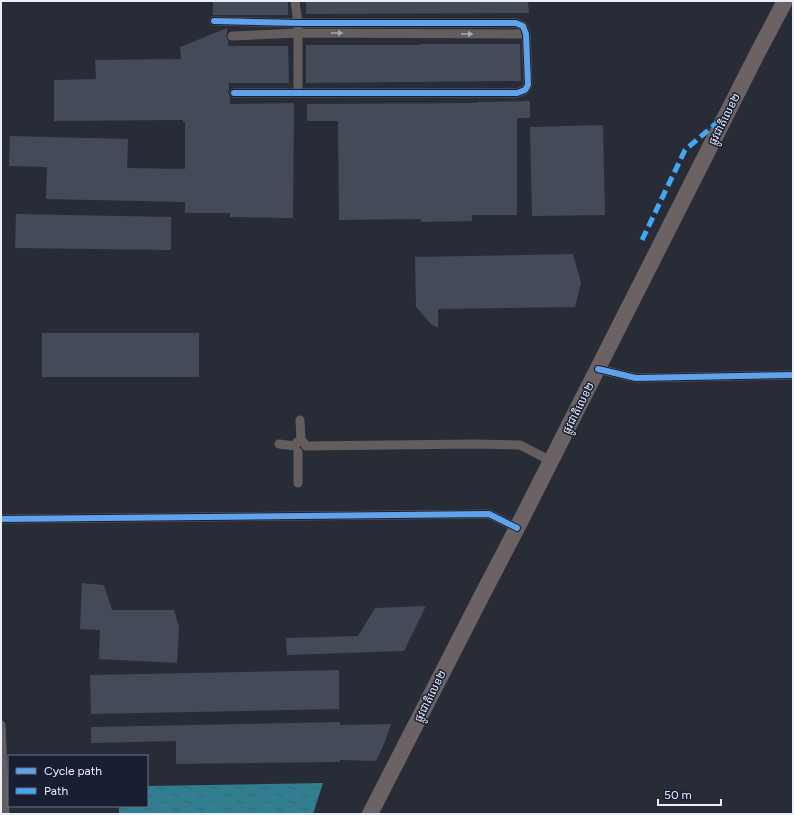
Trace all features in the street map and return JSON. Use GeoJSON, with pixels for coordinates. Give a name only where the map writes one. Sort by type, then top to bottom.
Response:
{"type":"FeatureCollection","features":[{"type":"Feature","properties":{"kind":"highway","name":"ផ្លូវជាតិលេខ២"},"geometry":{"type":"LineString","coordinates":[[370,814],[785,1]]}},
{"type":"Feature","properties":{"kind":"street"},"geometry":{"type":"LineString","coordinates":[[295,1],[298,23],[298,93]]}},
{"type":"Feature","properties":{"kind":"street"},"geometry":{"type":"LineString","coordinates":[[214,21],[298,23],[516,23],[523,26],[526,34],[528,85],[524,90],[518,92],[234,93]]}},
{"type":"Feature","properties":{"kind":"street"},"geometry":{"type":"LineString","coordinates":[[232,36],[298,33],[526,34]]}},
{"type":"Feature","properties":{"kind":"street"},"geometry":{"type":"LineString","coordinates":[[598,369],[636,378],[793,376]]}},
{"type":"Feature","properties":{"kind":"street"},"geometry":{"type":"LineString","coordinates":[[298,483],[300,420]]}},
{"type":"Feature","properties":{"kind":"street"},"geometry":{"type":"LineString","coordinates":[[279,444],[300,446],[474,444],[520,445],[551,461]]}},
{"type":"Feature","properties":{"kind":"street"},"geometry":{"type":"LineString","coordinates":[[1,519],[489,514],[517,528]]}},
{"type":"Feature","properties":{"kind":"street"},"geometry":{"type":"LineString","coordinates":[[1,725],[5,814]]}},
{"type":"Feature","properties":{"kind":"water"},"geometry":{"type":"Polygon","coordinates":[[[323,783],[313,814],[119,814],[119,807],[148,807],[148,786],[323,783]]]}},
{"type":"Feature","properties":{"kind":"building"},"geometry":{"type":"Polygon","coordinates":[[[213,1],[288,1],[288,15],[213,15],[213,1]]]}},
{"type":"Feature","properties":{"kind":"building"},"geometry":{"type":"Polygon","coordinates":[[[306,1],[528,1],[529,13],[306,14],[306,1]]]}},
{"type":"Feature","properties":{"kind":"building"},"geometry":{"type":"Polygon","coordinates":[[[227,28],[226,36],[228,46],[288,46],[289,83],[229,83],[228,93],[230,97],[230,104],[294,103],[293,218],[230,217],[230,213],[185,213],[185,202],[46,199],[47,167],[9,166],[10,136],[128,139],[127,168],[185,169],[185,122],[183,122],[183,120],[54,121],[54,80],[96,79],[95,60],[181,59],[180,47],[227,28]]]}},
{"type":"Feature","properties":{"kind":"building"},"geometry":{"type":"Polygon","coordinates":[[[520,44],[521,81],[306,83],[306,45],[520,44]]]}},
{"type":"Feature","properties":{"kind":"building"},"geometry":{"type":"Polygon","coordinates":[[[530,101],[530,118],[517,118],[517,215],[472,215],[472,221],[421,222],[421,219],[339,220],[338,121],[307,121],[307,104],[477,103],[530,101]]]}},
{"type":"Feature","properties":{"kind":"building"},"geometry":{"type":"Polygon","coordinates":[[[603,125],[605,215],[532,216],[530,127],[603,125]]]}},
{"type":"Feature","properties":{"kind":"building"},"geometry":{"type":"Polygon","coordinates":[[[16,214],[171,217],[171,250],[15,248],[16,214]]]}},
{"type":"Feature","properties":{"kind":"building"},"geometry":{"type":"Polygon","coordinates":[[[573,254],[581,283],[575,307],[438,309],[438,328],[431,324],[416,307],[415,257],[573,254]]]}},
{"type":"Feature","properties":{"kind":"building"},"geometry":{"type":"Polygon","coordinates":[[[42,333],[199,333],[199,377],[42,377],[42,333]]]}},
{"type":"Feature","properties":{"kind":"building"},"geometry":{"type":"Polygon","coordinates":[[[82,583],[104,585],[112,610],[174,610],[179,627],[177,663],[99,659],[100,630],[80,629],[82,583]]]}},
{"type":"Feature","properties":{"kind":"building"},"geometry":{"type":"Polygon","coordinates":[[[426,606],[404,651],[287,655],[286,638],[358,636],[375,608],[426,606]]]}},
{"type":"Feature","properties":{"kind":"building"},"geometry":{"type":"Polygon","coordinates":[[[339,670],[339,709],[91,714],[90,675],[339,670]]]}},
{"type":"Feature","properties":{"kind":"building"},"geometry":{"type":"Polygon","coordinates":[[[340,722],[340,725],[391,724],[385,742],[376,761],[340,760],[340,762],[176,764],[176,741],[91,743],[91,727],[340,722]]]}},
{"type":"Feature","properties":{"kind":"marked path"},"geometry":{"type":"LineString","coordinates":[[642,240],[685,150],[726,115]]}},
{"type":"Feature","properties":{"kind":"cycle path"},"geometry":{"type":"LineString","coordinates":[[214,21],[298,23],[516,23],[523,26],[526,34],[528,85],[525,90],[517,93],[234,93]]}},
{"type":"Feature","properties":{"kind":"cycle path"},"geometry":{"type":"LineString","coordinates":[[598,369],[636,378],[793,375]]}},
{"type":"Feature","properties":{"kind":"cycle path"},"geometry":{"type":"LineString","coordinates":[[1,519],[489,514],[517,528]]}}]}
